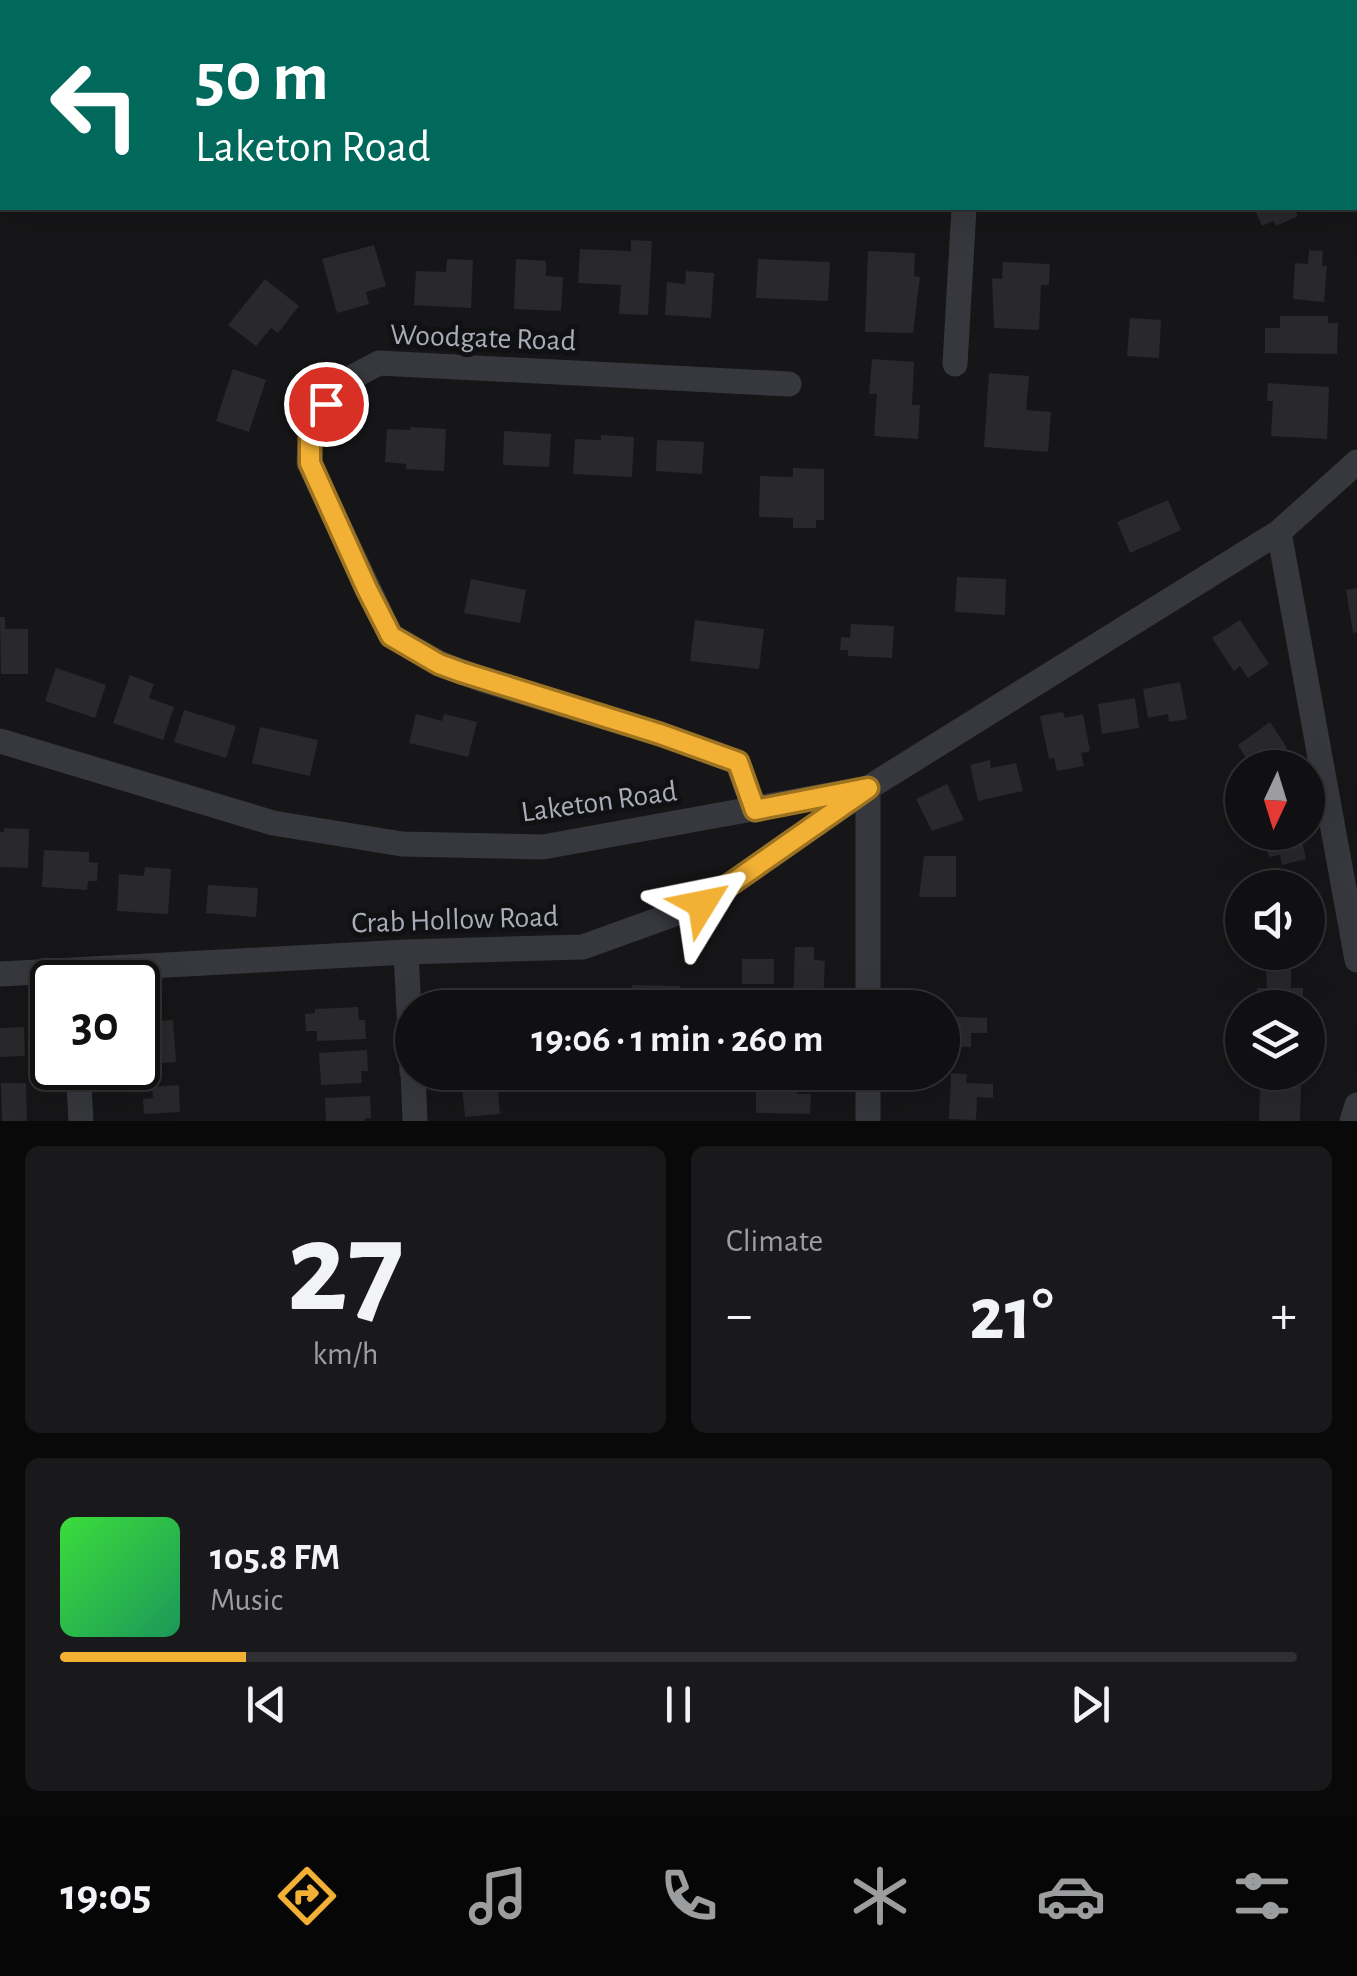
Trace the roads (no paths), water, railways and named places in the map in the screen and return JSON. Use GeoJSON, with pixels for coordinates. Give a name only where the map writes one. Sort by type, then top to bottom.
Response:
{"type":"FeatureCollection","features":[{"type":"Feature","properties":{"kind":"street"},"geometry":{"type":"LineString","coordinates":[[954,364],[964,210]]}},
{"type":"Feature","properties":{"kind":"street","name":"Woodgate Road"},"geometry":{"type":"LineString","coordinates":[[755,810],[738,762],[439,664],[391,636],[310,463],[310,425],[339,384],[380,364],[789,384]]}},
{"type":"Feature","properties":{"kind":"street","name":"Laketon Road"},"geometry":{"type":"LineString","coordinates":[[0,741],[272,824],[402,844],[543,846],[868,788],[1279,532],[1357,462]]}},
{"type":"Feature","properties":{"kind":"street"},"geometry":{"type":"LineString","coordinates":[[1279,532],[1357,960]]}},
{"type":"Feature","properties":{"kind":"street"},"geometry":{"type":"LineString","coordinates":[[868,788],[868,990]]}},
{"type":"Feature","properties":{"kind":"street","name":"Crab Hollow Road"},"geometry":{"type":"LineString","coordinates":[[160,970],[406,952],[583,947],[702,904],[868,788]]}},
{"type":"Feature","properties":{"kind":"street"},"geometry":{"type":"LineString","coordinates":[[406,952],[408,990]]}},
{"type":"Feature","properties":{"kind":"street","name":"Crab Hollow Road"},"geometry":{"type":"LineString","coordinates":[[0,974],[30,975]]}},
{"type":"Feature","properties":{"kind":"street"},"geometry":{"type":"LineString","coordinates":[[79,1090],[81,1121]]}},
{"type":"Feature","properties":{"kind":"street"},"geometry":{"type":"LineString","coordinates":[[413,1090],[415,1121]]}},
{"type":"Feature","properties":{"kind":"street"},"geometry":{"type":"LineString","coordinates":[[868,1090],[868,1121]]}},
{"type":"Feature","properties":{"kind":"street"},"geometry":{"type":"LineString","coordinates":[[1352,1121],[1357,1105]]}}]}
